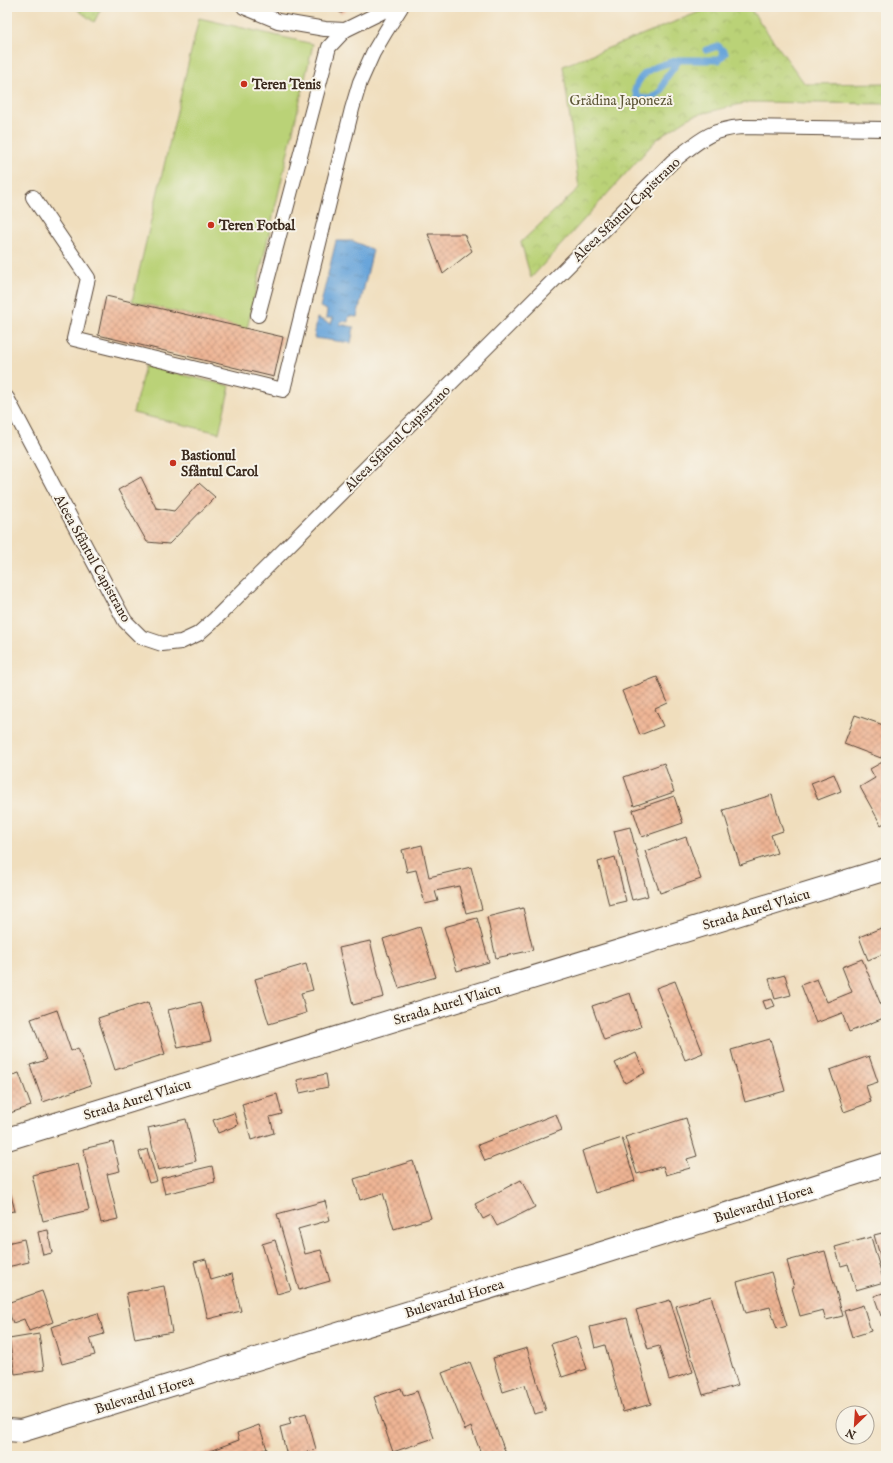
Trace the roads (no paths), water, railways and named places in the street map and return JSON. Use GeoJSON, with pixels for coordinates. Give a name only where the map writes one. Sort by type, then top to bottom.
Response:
{"type":"FeatureCollection","features":[{"type":"Feature","properties":{"kind":"street","name":"Strada Aurel Vlaicu"},"geometry":{"type":"LineString","coordinates":[[7,1139],[886,869]]}},
{"type":"Feature","properties":{"kind":"street","name":"Bulevardul Horea"},"geometry":{"type":"LineString","coordinates":[[12,1435],[600,1254],[886,1164]]}},
{"type":"Feature","properties":{"kind":"lane"},"geometry":{"type":"LineString","coordinates":[[244,7],[278,21],[325,29],[345,30]]}},
{"type":"Feature","properties":{"kind":"lane"},"geometry":{"type":"LineString","coordinates":[[258,315],[329,48],[345,30],[392,7]]}},
{"type":"Feature","properties":{"kind":"lane"},"geometry":{"type":"LineString","coordinates":[[33,197],[88,278],[74,340],[283,390],[350,117],[360,82],[386,31],[401,7]]}},
{"type":"Feature","properties":{"kind":"lane","name":"Aleea Sfântul Capistrano"},"geometry":{"type":"LineString","coordinates":[[7,398],[125,620],[141,637],[162,644],[181,642],[198,634],[215,620],[673,161],[708,135],[728,128],[742,127],[886,129]]}},
{"type":"Feature","properties":{"kind":"water"},"geometry":{"type":"Polygon","coordinates":[[[336,241],[353,241],[373,250],[357,317],[349,316],[348,322],[341,321],[340,324],[354,327],[351,343],[314,338],[317,318],[331,324],[333,318],[326,318],[327,310],[320,307],[336,241]]]}},
{"type":"Feature","properties":{"kind":"waterway"},"geometry":{"type":"LineString","coordinates":[[679,60],[658,66],[641,77],[635,90],[638,98],[650,99],[661,91],[666,78],[679,60],[719,60],[725,53],[718,46],[706,50]]}},
{"type":"Feature","properties":{"kind":"place","name":"Teren Tenis"},"geometry":{"type":"Point","coordinates":[244,84]}},
{"type":"Feature","properties":{"kind":"place","name":"Teren Fotbal"},"geometry":{"type":"Point","coordinates":[211,225]}},
{"type":"Feature","properties":{"kind":"place","name":"Bastionul Sfântul Carol"},"geometry":{"type":"Point","coordinates":[173,463]}},
{"type":"Feature","properties":{"kind":"park label","name":"Grădina Japoneză"},"geometry":{"type":"Point","coordinates":[621,100]}}]}
